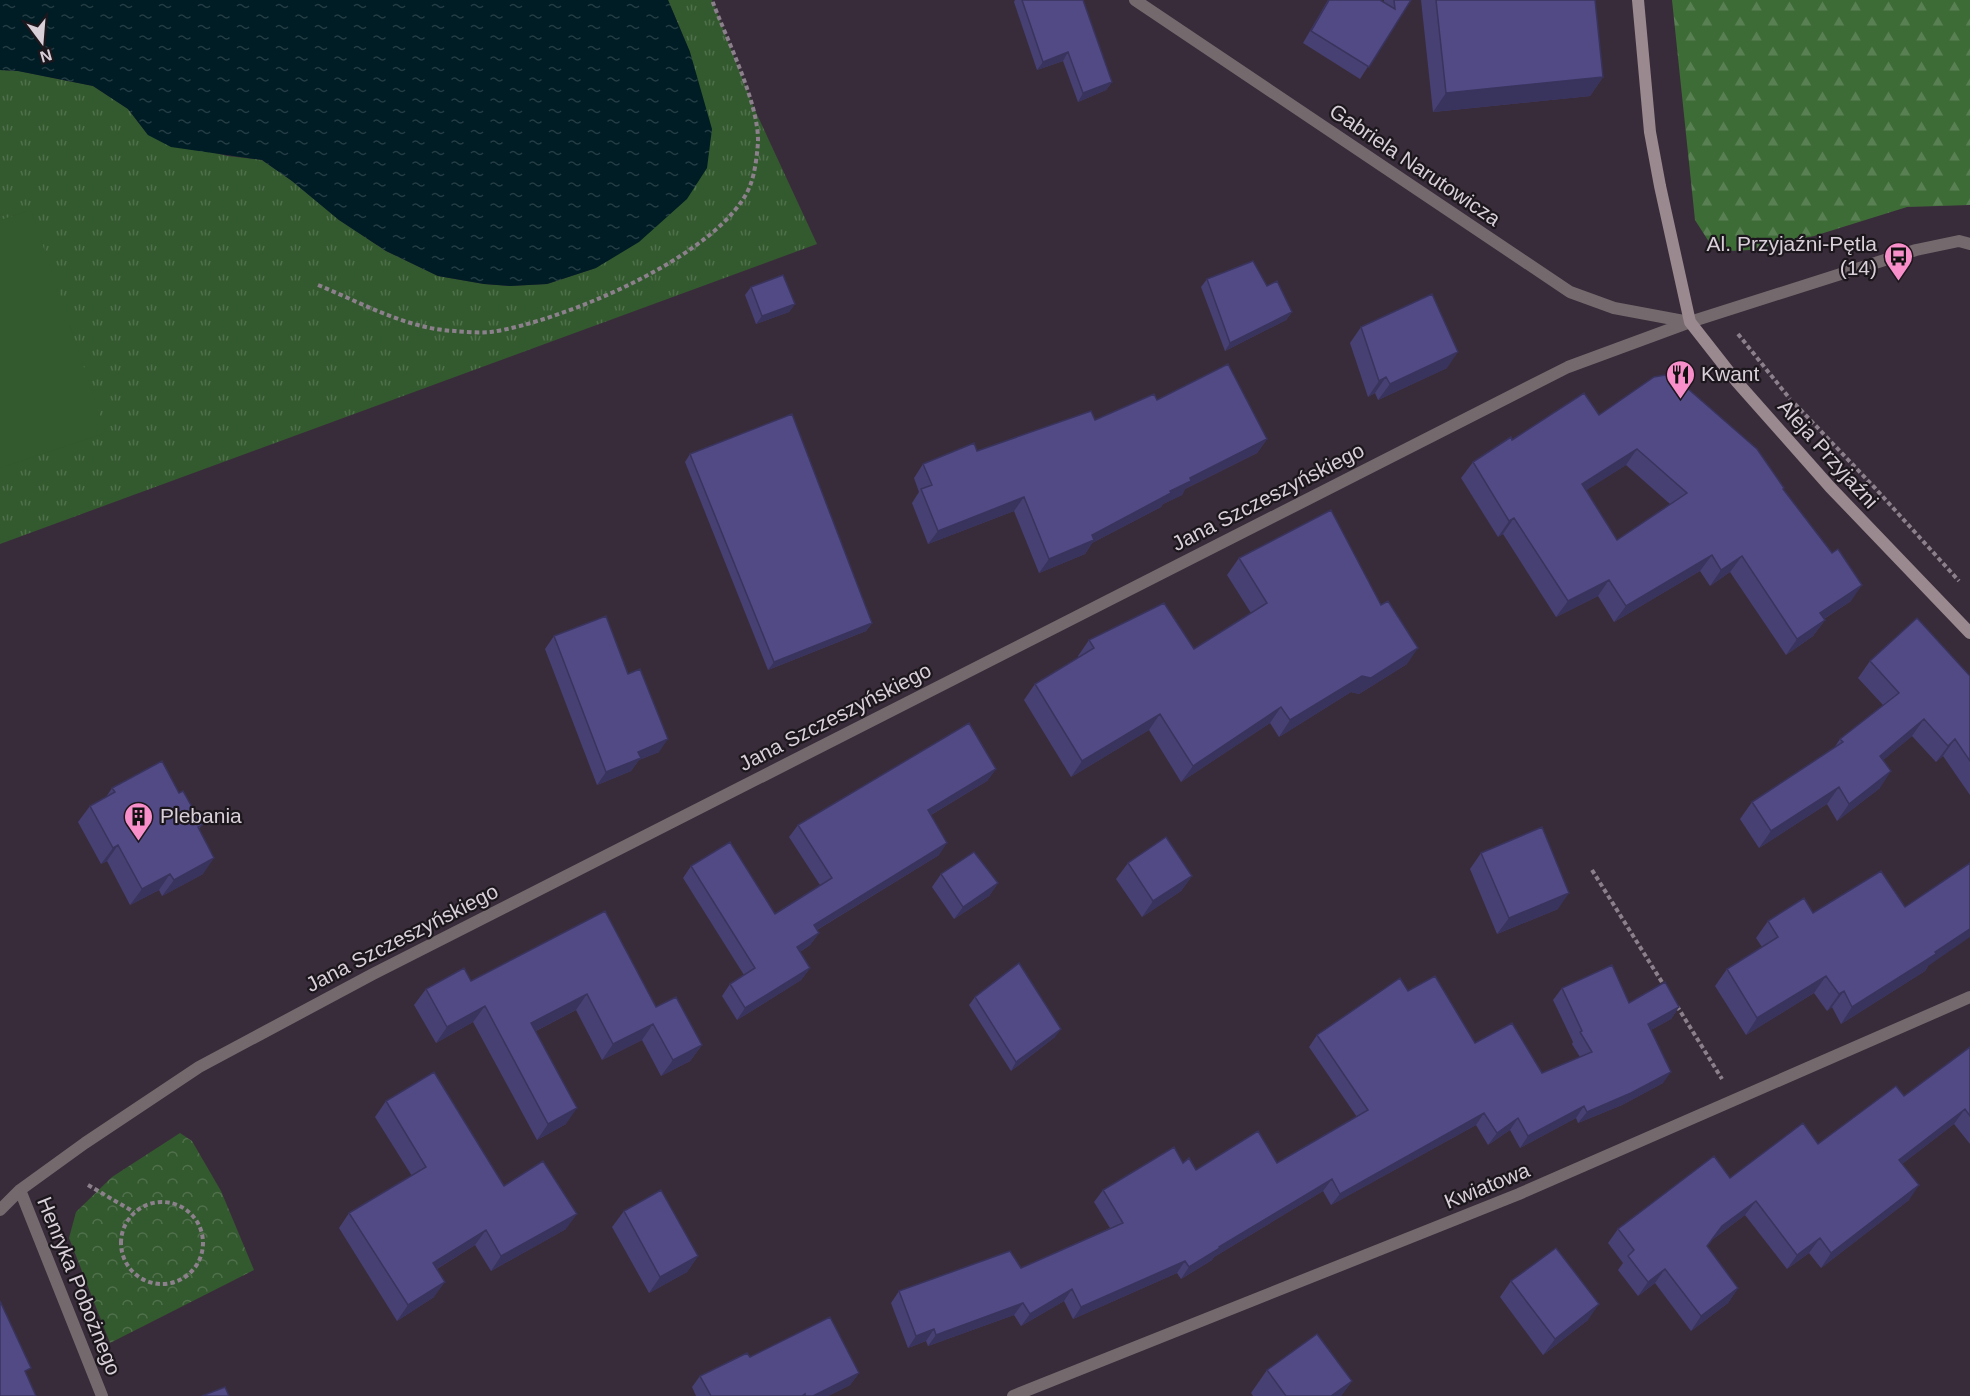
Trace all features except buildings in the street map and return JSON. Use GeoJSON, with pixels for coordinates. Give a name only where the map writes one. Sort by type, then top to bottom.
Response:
{"type":"FeatureCollection","features":[{"type":"Feature","properties":{"kind":"street","name":"Gabriela Narutowicza"},"geometry":{"type":"LineString","coordinates":[[1135,0],[1570,292],[1614,308],[1690,322]]}},
{"type":"Feature","properties":{"kind":"street","name":"Aleja Przyjaźni"},"geometry":{"type":"LineString","coordinates":[[1638,0],[1650,132],[1690,322],[1737,382],[1830,487],[1970,633]]}},
{"type":"Feature","properties":{"kind":"street","name":"Jana Szczeszyńskiego"},"geometry":{"type":"LineString","coordinates":[[0,1210],[20,1190],[85,1143],[199,1067],[373,974],[1568,367],[1690,322],[1916,250],[1959,242],[1970,244]]}},
{"type":"Feature","properties":{"kind":"street","name":"Kwiatowa"},"geometry":{"type":"LineString","coordinates":[[1012,1396],[1519,1194],[1970,997]]}},
{"type":"Feature","properties":{"kind":"street","name":"Henryka Pobożnego"},"geometry":{"type":"LineString","coordinates":[[20,1190],[102,1396]]}},
{"type":"Feature","properties":{"kind":"path"},"geometry":{"type":"LineString","coordinates":[[318,285],[420,327],[490,332],[535,322],[608,296],[672,263],[717,229],[738,206],[750,187],[755,167],[758,140],[754,108],[712,0]]}},
{"type":"Feature","properties":{"kind":"path"},"geometry":{"type":"LineString","coordinates":[[1723,311],[1738,335],[1793,403],[1875,488],[1963,585]]}},
{"type":"Feature","properties":{"kind":"path"},"geometry":{"type":"LineString","coordinates":[[1592,870],[1667,990]]}},
{"type":"Feature","properties":{"kind":"path"},"geometry":{"type":"LineString","coordinates":[[1673,1000],[1735,1100]]}},
{"type":"Feature","properties":{"kind":"path"},"geometry":{"type":"LineString","coordinates":[[88,1185],[134,1212]]}},
{"type":"Feature","properties":{"kind":"path"},"geometry":{"type":"LineString","coordinates":[[160,1202],[174,1203],[187,1209],[196,1220],[202,1233],[203,1246],[199,1260],[191,1272],[180,1280],[161,1283],[142,1279],[132,1270],[121,1248],[122,1234],[134,1212],[146,1204],[160,1202]]}},
{"type":"Feature","properties":{"kind":"green space"},"geometry":{"type":"Polygon","coordinates":[[[668,0],[712,0],[754,108],[817,244],[0,544],[0,70],[18,71],[93,86],[128,109],[148,135],[227,156],[262,160],[292,181],[339,220],[386,251],[438,276],[510,286],[547,284],[596,268],[690,52],[668,0]]]}},
{"type":"Feature","properties":{"kind":"green space"},"geometry":{"type":"Polygon","coordinates":[[[1672,0],[1970,0],[1970,205],[1907,207],[1814,236],[1750,250],[1729,251],[1711,245],[1695,220],[1672,0]]]}},
{"type":"Feature","properties":{"kind":"green space"},"geometry":{"type":"Polygon","coordinates":[[[31,210],[106,433],[0,468],[0,220],[31,210]]]}},
{"type":"Feature","properties":{"kind":"green space"},"geometry":{"type":"Polygon","coordinates":[[[180,1133],[192,1141],[221,1191],[254,1270],[110,1343],[69,1238],[76,1212],[112,1177],[180,1133]]]}},
{"type":"Feature","properties":{"kind":"water"},"geometry":{"type":"Polygon","coordinates":[[[0,0],[668,0],[690,52],[712,129],[707,168],[687,199],[639,242],[596,268],[547,284],[510,286],[438,276],[386,251],[339,220],[292,181],[262,160],[171,147],[148,135],[128,109],[93,86],[18,71],[0,70],[0,0]]]}},
{"type":"Feature","properties":{"kind":"place","name":"Al. Przyjaźni-Pętla (14)"},"geometry":{"type":"Point","coordinates":[1898,282]}},
{"type":"Feature","properties":{"kind":"place","name":"Kwant"},"geometry":{"type":"Point","coordinates":[1680,400]}},
{"type":"Feature","properties":{"kind":"place","name":"Plebania"},"geometry":{"type":"Point","coordinates":[139,842]}}]}
